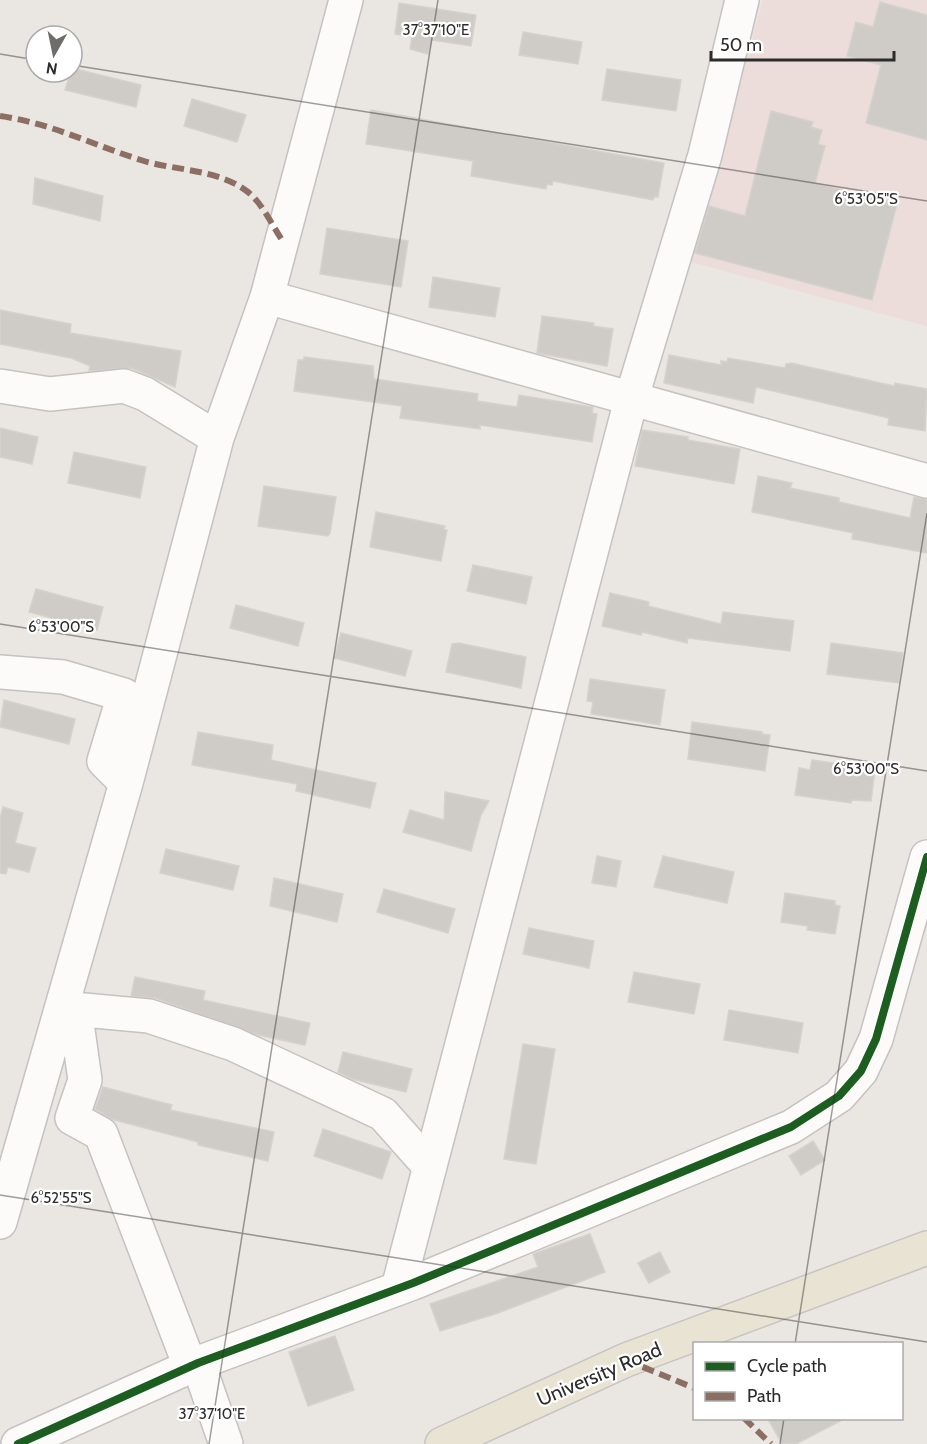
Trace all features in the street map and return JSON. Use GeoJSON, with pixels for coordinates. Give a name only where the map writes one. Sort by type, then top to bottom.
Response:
{"type":"FeatureCollection","features":[{"type":"Feature","properties":{"kind":"main road","name":"University Road"},"geometry":{"type":"LineString","coordinates":[[442,1444],[626,1360],[927,1248]]}},
{"type":"Feature","properties":{"kind":"street"},"geometry":{"type":"LineString","coordinates":[[0,1220],[68,1009],[217,438],[267,297],[346,0]]}},
{"type":"Feature","properties":{"kind":"street"},"geometry":{"type":"LineString","coordinates":[[398,1288],[631,399],[705,155],[742,0]]}},
{"type":"Feature","properties":{"kind":"street"},"geometry":{"type":"LineString","coordinates":[[267,297],[927,481]]}},
{"type":"Feature","properties":{"kind":"street"},"geometry":{"type":"LineString","coordinates":[[0,386],[50,394],[124,386],[145,394],[217,438]]}},
{"type":"Feature","properties":{"kind":"street"},"geometry":{"type":"LineString","coordinates":[[0,672],[63,677],[124,695],[104,762],[126,783]]}},
{"type":"Feature","properties":{"kind":"street"},"geometry":{"type":"LineString","coordinates":[[18,1444],[194,1364],[330,1316],[791,1127],[838,1096],[861,1071],[876,1039],[927,857]]}},
{"type":"Feature","properties":{"kind":"street"},"geometry":{"type":"LineString","coordinates":[[68,1009],[98,1009],[149,1016],[233,1044],[383,1114],[430,1167]]}},
{"type":"Feature","properties":{"kind":"street"},"geometry":{"type":"LineString","coordinates":[[68,1009],[85,1080],[72,1118],[101,1134],[226,1444]]}},
{"type":"Feature","properties":{"kind":"shaded area"},"geometry":{"type":"Polygon","coordinates":[[[763,0],[927,0],[927,326],[691,262],[763,0]]]}},
{"type":"Feature","properties":{"kind":"building"},"geometry":{"type":"Polygon","coordinates":[[[880,2],[927,15],[927,140],[866,123],[881,65],[847,56],[856,22],[873,27],[880,2]]]}},
{"type":"Feature","properties":{"kind":"building"},"geometry":{"type":"Polygon","coordinates":[[[399,3],[476,15],[471,46],[432,40],[428,54],[410,49],[412,37],[395,34],[399,3]]]}},
{"type":"Feature","properties":{"kind":"building"},"geometry":{"type":"Polygon","coordinates":[[[523,32],[582,42],[578,64],[519,55],[523,32]]]}},
{"type":"Feature","properties":{"kind":"building"},"geometry":{"type":"Polygon","coordinates":[[[607,69],[681,80],[676,111],[602,100],[607,69]]]}},
{"type":"Feature","properties":{"kind":"building"},"geometry":{"type":"Polygon","coordinates":[[[84,71],[141,85],[136,107],[65,90],[67,84],[84,84],[84,71]]]}},
{"type":"Feature","properties":{"kind":"building"},"geometry":{"type":"Polygon","coordinates":[[[192,99],[246,115],[237,142],[184,126],[192,99]]]}},
{"type":"Feature","properties":{"kind":"building"},"geometry":{"type":"Polygon","coordinates":[[[371,110],[664,163],[658,197],[654,197],[653,200],[553,181],[552,185],[547,184],[546,189],[471,176],[473,161],[366,144],[371,110]]]}},
{"type":"Feature","properties":{"kind":"building"},"geometry":{"type":"Polygon","coordinates":[[[771,111],[813,122],[811,127],[822,130],[818,144],[825,146],[815,183],[897,204],[872,300],[695,253],[709,206],[745,216],[771,111]]]}},
{"type":"Feature","properties":{"kind":"building"},"geometry":{"type":"Polygon","coordinates":[[[35,178],[103,196],[100,221],[33,204],[35,178]]]}},
{"type":"Feature","properties":{"kind":"building"},"geometry":{"type":"Polygon","coordinates":[[[327,228],[408,241],[401,287],[320,274],[327,228]]]}},
{"type":"Feature","properties":{"kind":"building"},"geometry":{"type":"Polygon","coordinates":[[[433,277],[500,288],[495,317],[429,307],[433,277]]]}},
{"type":"Feature","properties":{"kind":"building"},"geometry":{"type":"Polygon","coordinates":[[[0,310],[71,324],[70,333],[181,351],[175,387],[131,368],[89,371],[90,366],[71,358],[0,344],[0,310]]]}},
{"type":"Feature","properties":{"kind":"building"},"geometry":{"type":"Polygon","coordinates":[[[542,316],[594,323],[593,326],[613,329],[607,366],[537,353],[542,316]]]}},
{"type":"Feature","properties":{"kind":"building"},"geometry":{"type":"Polygon","coordinates":[[[669,355],[721,365],[721,361],[727,362],[728,358],[785,368],[786,364],[791,363],[894,386],[895,383],[927,389],[925,431],[888,425],[889,418],[756,387],[753,403],[664,383],[669,355]]]}},
{"type":"Feature","properties":{"kind":"building"},"geometry":{"type":"Polygon","coordinates":[[[304,357],[373,366],[374,379],[478,394],[477,401],[517,407],[519,395],[593,407],[592,413],[597,414],[592,442],[480,425],[480,429],[400,418],[402,406],[294,391],[298,360],[304,360],[304,357]]]}},
{"type":"Feature","properties":{"kind":"building"},"geometry":{"type":"Polygon","coordinates":[[[0,428],[38,437],[32,464],[0,457],[0,428]]]}},
{"type":"Feature","properties":{"kind":"building"},"geometry":{"type":"Polygon","coordinates":[[[642,430],[688,437],[688,440],[740,449],[734,484],[635,466],[642,430]]]}},
{"type":"Feature","properties":{"kind":"building"},"geometry":{"type":"Polygon","coordinates":[[[74,452],[146,467],[140,498],[68,483],[74,452]]]}},
{"type":"Feature","properties":{"kind":"building"},"geometry":{"type":"Polygon","coordinates":[[[758,476],[792,483],[790,488],[839,498],[839,502],[910,518],[914,497],[927,499],[927,553],[852,539],[853,533],[752,512],[758,476]]]}},
{"type":"Feature","properties":{"kind":"building"},"geometry":{"type":"Polygon","coordinates":[[[264,486],[336,497],[328,536],[258,526],[264,486]]]}},
{"type":"Feature","properties":{"kind":"building"},"geometry":{"type":"Polygon","coordinates":[[[376,512],[445,526],[444,529],[447,530],[441,561],[370,547],[376,512]]]}},
{"type":"Feature","properties":{"kind":"building"},"geometry":{"type":"Polygon","coordinates":[[[473,565],[532,577],[526,604],[467,591],[473,565]]]}},
{"type":"Feature","properties":{"kind":"building"},"geometry":{"type":"Polygon","coordinates":[[[36,589],[103,607],[97,630],[29,612],[36,589]]]}},
{"type":"Feature","properties":{"kind":"building"},"geometry":{"type":"Polygon","coordinates":[[[610,593],[649,602],[648,606],[721,624],[723,612],[794,621],[790,651],[688,638],[687,643],[642,632],[641,635],[602,626],[610,593]]]}},
{"type":"Feature","properties":{"kind":"building"},"geometry":{"type":"Polygon","coordinates":[[[236,605],[304,623],[298,646],[230,628],[236,605]]]}},
{"type":"Feature","properties":{"kind":"building"},"geometry":{"type":"Polygon","coordinates":[[[341,633],[412,651],[405,676],[334,658],[341,633]]]}},
{"type":"Feature","properties":{"kind":"building"},"geometry":{"type":"Polygon","coordinates":[[[459,643],[526,657],[521,688],[446,672],[452,644],[459,643]]]}},
{"type":"Feature","properties":{"kind":"building"},"geometry":{"type":"Polygon","coordinates":[[[831,643],[903,653],[899,683],[827,674],[831,643]]]}},
{"type":"Feature","properties":{"kind":"building"},"geometry":{"type":"Polygon","coordinates":[[[590,679],[665,690],[660,725],[591,714],[593,702],[587,701],[590,679]]]}},
{"type":"Feature","properties":{"kind":"building"},"geometry":{"type":"Polygon","coordinates":[[[4,700],[75,719],[69,744],[0,727],[4,700]]]}},
{"type":"Feature","properties":{"kind":"building"},"geometry":{"type":"Polygon","coordinates":[[[692,722],[770,735],[765,771],[688,759],[692,722]]]}},
{"type":"Feature","properties":{"kind":"building"},"geometry":{"type":"Polygon","coordinates":[[[198,732],[273,745],[271,760],[376,783],[370,808],[296,791],[297,784],[192,765],[198,732]]]}},
{"type":"Feature","properties":{"kind":"building"},"geometry":{"type":"Polygon","coordinates":[[[812,760],[875,769],[871,801],[852,800],[851,803],[795,795],[799,768],[810,770],[812,760]]]}},
{"type":"Feature","properties":{"kind":"building"},"geometry":{"type":"Polygon","coordinates":[[[445,792],[489,801],[481,815],[471,851],[403,832],[410,810],[444,820],[445,792]]]}},
{"type":"Feature","properties":{"kind":"building"},"geometry":{"type":"Polygon","coordinates":[[[3,807],[23,813],[15,843],[36,848],[29,872],[8,867],[6,874],[0,873],[0,818],[3,807]]]}},
{"type":"Feature","properties":{"kind":"building"},"geometry":{"type":"Polygon","coordinates":[[[166,849],[239,866],[233,890],[160,873],[166,849]]]}},
{"type":"Feature","properties":{"kind":"building"},"geometry":{"type":"Polygon","coordinates":[[[597,856],[621,861],[616,887],[592,883],[597,856]]]}},
{"type":"Feature","properties":{"kind":"building"},"geometry":{"type":"Polygon","coordinates":[[[663,856],[734,872],[727,903],[654,887],[663,856]]]}},
{"type":"Feature","properties":{"kind":"building"},"geometry":{"type":"Polygon","coordinates":[[[274,878],[343,894],[337,922],[270,906],[274,878]]]}},
{"type":"Feature","properties":{"kind":"building"},"geometry":{"type":"Polygon","coordinates":[[[384,889],[455,909],[448,933],[377,912],[384,889]]]}},
{"type":"Feature","properties":{"kind":"building"},"geometry":{"type":"Polygon","coordinates":[[[785,893],[835,901],[835,905],[840,906],[835,934],[807,930],[808,926],[781,922],[785,893]]]}},
{"type":"Feature","properties":{"kind":"building"},"geometry":{"type":"Polygon","coordinates":[[[529,928],[594,941],[589,968],[523,954],[529,928]]]}},
{"type":"Feature","properties":{"kind":"building"},"geometry":{"type":"Polygon","coordinates":[[[634,972],[700,984],[694,1014],[628,1002],[634,972]]]}},
{"type":"Feature","properties":{"kind":"building"},"geometry":{"type":"Polygon","coordinates":[[[135,977],[205,991],[203,1000],[310,1023],[305,1045],[258,1035],[155,998],[131,996],[135,977]]]}},
{"type":"Feature","properties":{"kind":"building"},"geometry":{"type":"Polygon","coordinates":[[[729,1010],[803,1023],[798,1053],[724,1040],[729,1010]]]}},
{"type":"Feature","properties":{"kind":"building"},"geometry":{"type":"Polygon","coordinates":[[[523,1044],[555,1049],[536,1164],[504,1159],[523,1044]]]}},
{"type":"Feature","properties":{"kind":"building"},"geometry":{"type":"Polygon","coordinates":[[[343,1052],[412,1069],[406,1092],[352,1079],[338,1072],[343,1052]]]}},
{"type":"Feature","properties":{"kind":"building"},"geometry":{"type":"Polygon","coordinates":[[[103,1087],[172,1105],[170,1110],[274,1132],[268,1161],[198,1145],[198,1142],[111,1119],[95,1109],[103,1087]]]}},
{"type":"Feature","properties":{"kind":"building"},"geometry":{"type":"Polygon","coordinates":[[[323,1129],[391,1152],[382,1179],[314,1156],[323,1129]]]}},
{"type":"Feature","properties":{"kind":"building"},"geometry":{"type":"Polygon","coordinates":[[[813,1141],[825,1160],[801,1175],[789,1156],[813,1141]]]}},
{"type":"Feature","properties":{"kind":"building"},"geometry":{"type":"Polygon","coordinates":[[[590,1234],[605,1272],[498,1313],[440,1331],[430,1304],[538,1267],[533,1254],[590,1234]]]}},
{"type":"Feature","properties":{"kind":"building"},"geometry":{"type":"Polygon","coordinates":[[[660,1252],[670,1272],[649,1283],[638,1263],[660,1252]]]}},
{"type":"Feature","properties":{"kind":"building"},"geometry":{"type":"Polygon","coordinates":[[[335,1336],[354,1390],[308,1406],[289,1352],[335,1336]]]}},
{"type":"Feature","properties":{"kind":"building"},"geometry":{"type":"Polygon","coordinates":[[[769,1420],[842,1420],[796,1444],[782,1444],[769,1420]]]}},
{"type":"Feature","properties":{"kind":"marked path"},"geometry":{"type":"LineString","coordinates":[[0,116],[55,129],[144,161],[211,175],[236,184],[253,197],[282,240]]}},
{"type":"Feature","properties":{"kind":"marked path"},"geometry":{"type":"LineString","coordinates":[[626,1360],[693,1388]]}},
{"type":"Feature","properties":{"kind":"marked path"},"geometry":{"type":"LineString","coordinates":[[746,1420],[771,1444]]}},
{"type":"Feature","properties":{"kind":"cycle path"},"geometry":{"type":"LineString","coordinates":[[18,1444],[198,1363],[413,1283],[791,1127],[839,1096],[861,1071],[876,1039],[927,857]]}}]}
